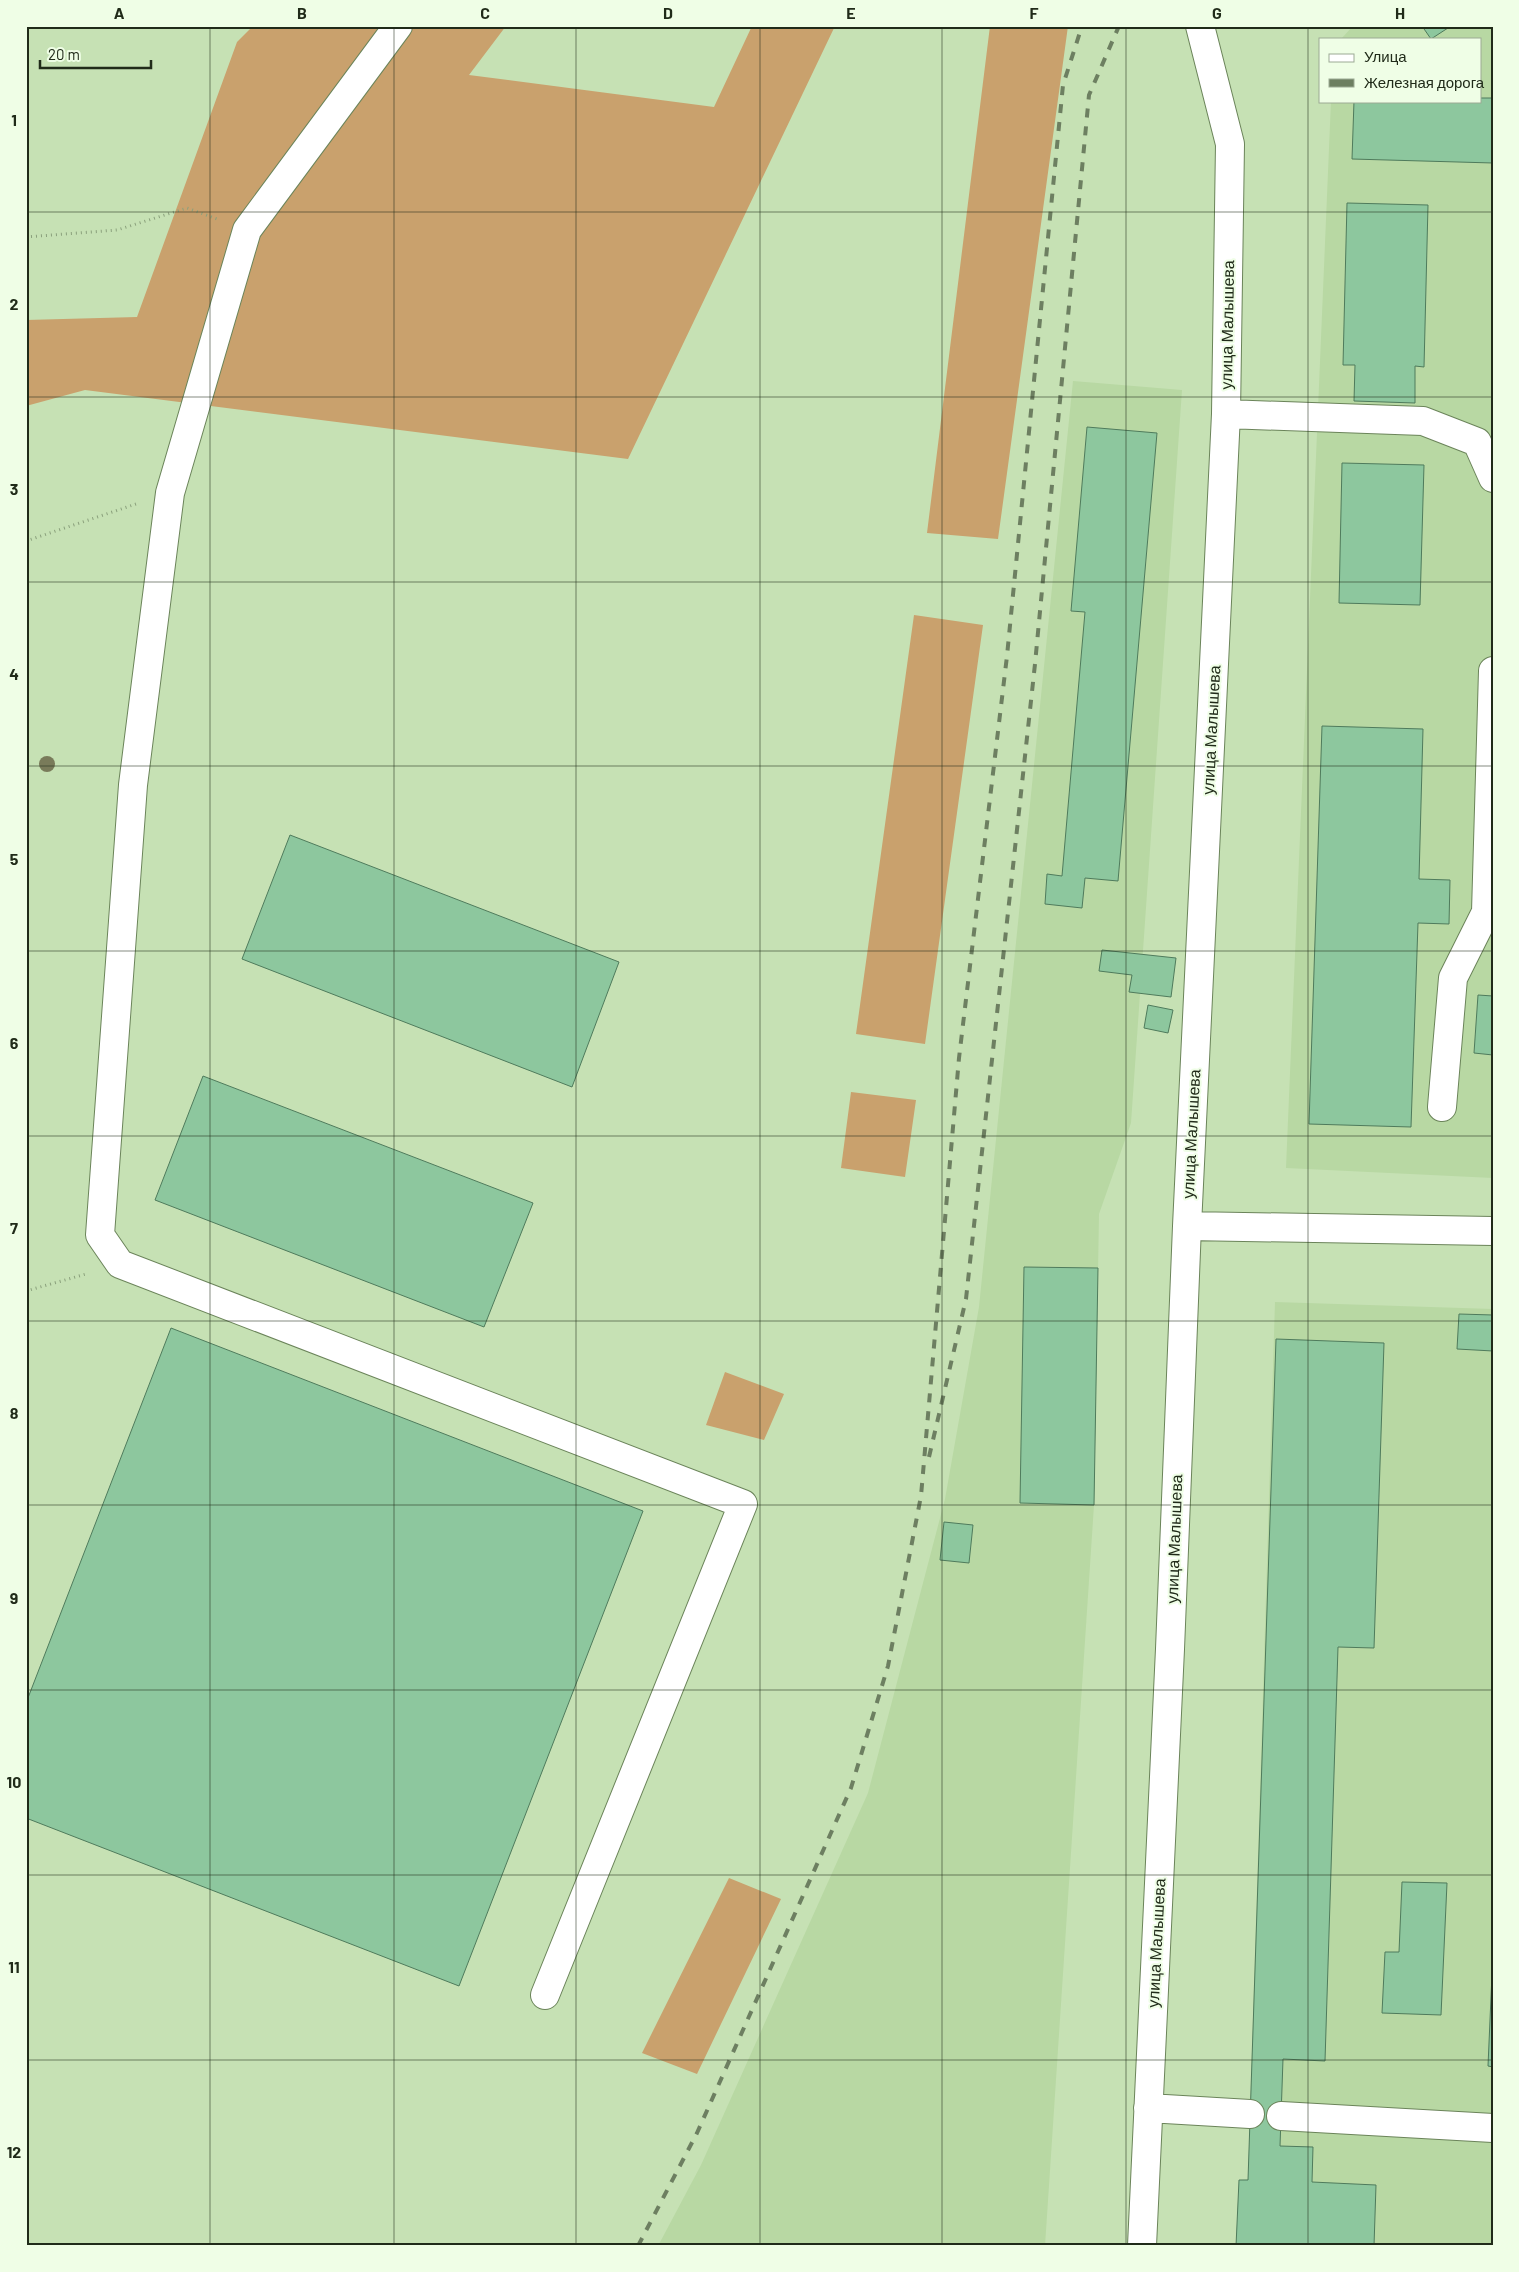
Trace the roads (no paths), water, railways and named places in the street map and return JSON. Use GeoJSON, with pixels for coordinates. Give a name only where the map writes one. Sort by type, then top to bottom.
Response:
{"type":"FeatureCollection","features":[{"type":"Feature","properties":{"kind":"street"},"geometry":{"type":"LineString","coordinates":[[398,26],[247,230],[170,493],[133,785],[100,1235],[120,1264],[743,1504],[545,1995]]}},
{"type":"Feature","properties":{"kind":"street","name":"улица Малышева"},"geometry":{"type":"LineString","coordinates":[[1142,2246],[1170,1649],[1187,1226],[1226,414],[1230,144],[1200,26]]}},
{"type":"Feature","properties":{"kind":"street"},"geometry":{"type":"LineString","coordinates":[[1226,414],[1423,422],[1477,442],[1493,478]]}},
{"type":"Feature","properties":{"kind":"street"},"geometry":{"type":"LineString","coordinates":[[1442,1107],[1453,978],[1486,912],[1493,672]]}},
{"type":"Feature","properties":{"kind":"street"},"geometry":{"type":"LineString","coordinates":[[1187,1226],[1493,1231]]}},
{"type":"Feature","properties":{"kind":"street"},"geometry":{"type":"LineString","coordinates":[[1148,2108],[1250,2114]]}},
{"type":"Feature","properties":{"kind":"street"},"geometry":{"type":"LineString","coordinates":[[1281,2116],[1493,2128]]}},
{"type":"Feature","properties":{"kind":"railway"},"geometry":{"type":"LineString","coordinates":[[638,2246],[697,2133],[851,1788],[888,1666],[921,1496],[959,1058],[1007,656],[1063,85],[1082,26]]}},
{"type":"Feature","properties":{"kind":"railway"},"geometry":{"type":"LineString","coordinates":[[929,1457],[966,1299],[1035,664],[1089,95],[1119,26]]}}]}
